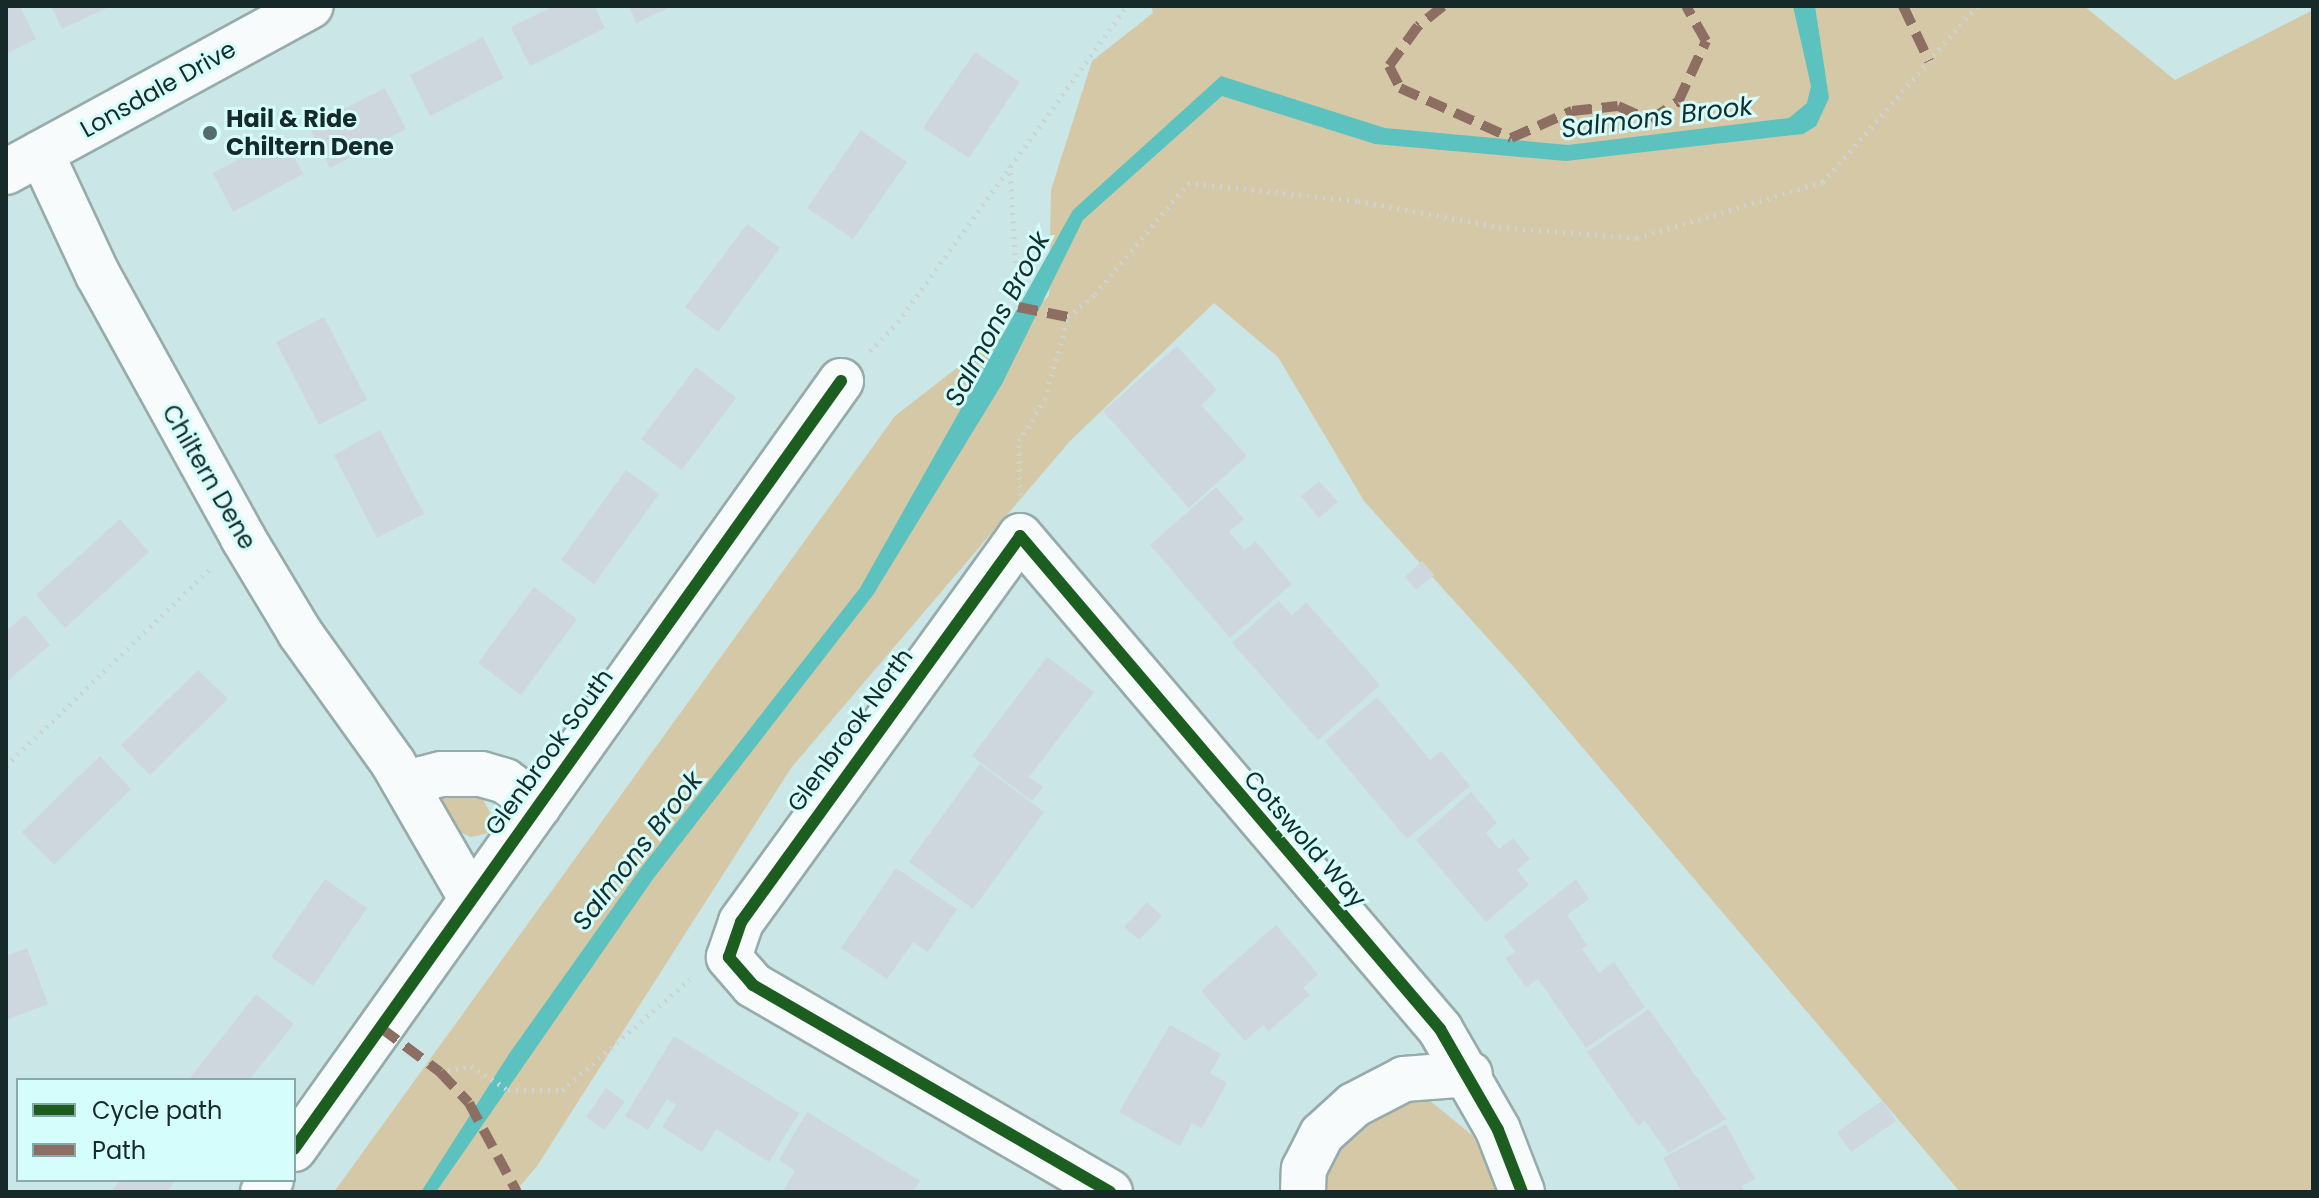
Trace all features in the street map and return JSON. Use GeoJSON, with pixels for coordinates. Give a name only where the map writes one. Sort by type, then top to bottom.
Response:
{"type":"FeatureCollection","features":[{"type":"Feature","properties":{"kind":"street","name":"Lonsdale Drive"},"geometry":{"type":"LineString","coordinates":[[24,162],[311,6]]}},
{"type":"Feature","properties":{"kind":"street","name":"Chiltern Dene"},"geometry":{"type":"LineString","coordinates":[[24,162],[105,289],[243,538],[300,633],[405,783],[471,898]]}},
{"type":"Feature","properties":{"kind":"street","name":"Glenbrook South"},"geometry":{"type":"LineString","coordinates":[[296,1146],[841,381]]}},
{"type":"Feature","properties":{"kind":"street","name":"Glenbrook North"},"geometry":{"type":"LineString","coordinates":[[729,957],[741,922],[1020,536]]}},
{"type":"Feature","properties":{"kind":"street","name":"Cotswold Way"},"geometry":{"type":"LineString","coordinates":[[1020,536],[1440,1029],[1470,1074],[1522,1192]]}},
{"type":"Feature","properties":{"kind":"street"},"geometry":{"type":"LineString","coordinates":[[405,783],[441,774],[481,774],[505,781],[539,806]]}},
{"type":"Feature","properties":{"kind":"street"},"geometry":{"type":"LineString","coordinates":[[729,957],[753,985],[1110,1192]]}},
{"type":"Feature","properties":{"kind":"street"},"geometry":{"type":"LineString","coordinates":[[1303,1192],[1304,1169],[1322,1134],[1354,1105],[1404,1079],[1470,1074]]}},
{"type":"Feature","properties":{"kind":"path"},"geometry":{"type":"LineString","coordinates":[[841,381],[898,322],[1010,163],[1127,6]]}},
{"type":"Feature","properties":{"kind":"path"},"geometry":{"type":"LineString","coordinates":[[1020,536],[1019,441],[1045,399],[1068,317],[1095,294],[1188,183],[1358,201],[1499,227],[1637,238],[1823,182],[1977,6]]}},
{"type":"Feature","properties":{"kind":"path"},"geometry":{"type":"LineString","coordinates":[[1010,163],[1012,277],[1018,307]]}},
{"type":"Feature","properties":{"kind":"path"},"geometry":{"type":"LineString","coordinates":[[6,766],[243,538]]}},
{"type":"Feature","properties":{"kind":"path"},"geometry":{"type":"LineString","coordinates":[[440,1072],[471,1066],[508,1090],[562,1090],[676,987],[729,957]]}},
{"type":"Feature","properties":{"kind":"shaded area"},"geometry":{"type":"Polygon","coordinates":[[[1151,6],[2084,6],[2175,80],[2313,10],[2313,1192],[1960,1192],[1521,675],[1364,501],[1278,357],[1214,303],[1070,441],[791,768],[537,1166],[515,1192],[334,1192],[895,416],[1049,296],[1051,190],[1092,61],[1153,13],[1151,6]]]}},
{"type":"Feature","properties":{"kind":"shaded area"},"geometry":{"type":"Polygon","coordinates":[[[443,791],[479,793],[497,825],[489,833],[471,837],[451,828],[437,801],[443,791]]]}},
{"type":"Feature","properties":{"kind":"shaded area"},"geometry":{"type":"Polygon","coordinates":[[[1400,1098],[1429,1100],[1472,1135],[1504,1192],[1322,1192],[1331,1143],[1400,1098]]]}},
{"type":"Feature","properties":{"kind":"water"},"geometry":{"type":"Polygon","coordinates":[[[1793,6],[1815,6],[1829,98],[1816,126],[1803,134],[1566,161],[1375,144],[1222,96],[1083,220],[1002,384],[873,595],[653,879],[436,1192],[421,1192],[509,1054],[641,868],[860,588],[1073,210],[1221,76],[1385,128],[1568,145],[1789,118],[1807,103],[1811,86],[1793,6]]]}},
{"type":"Feature","properties":{"kind":"building"},"geometry":{"type":"Polygon","coordinates":[[[6,6],[20,6],[36,39],[6,54],[6,6]]]}},
{"type":"Feature","properties":{"kind":"building"},"geometry":{"type":"Polygon","coordinates":[[[51,6],[111,6],[62,29],[51,6]]]}},
{"type":"Feature","properties":{"kind":"building"},"geometry":{"type":"Polygon","coordinates":[[[554,6],[594,6],[605,28],[530,66],[511,27],[554,6]]]}},
{"type":"Feature","properties":{"kind":"building"},"geometry":{"type":"Polygon","coordinates":[[[629,6],[672,6],[636,23],[629,6]]]}},
{"type":"Feature","properties":{"kind":"building"},"geometry":{"type":"Polygon","coordinates":[[[483,37],[504,78],[430,116],[410,75],[483,37]]]}},
{"type":"Feature","properties":{"kind":"building"},"geometry":{"type":"Polygon","coordinates":[[[975,52],[1020,82],[969,158],[923,128],[975,52]]]}},
{"type":"Feature","properties":{"kind":"building"},"geometry":{"type":"Polygon","coordinates":[[[385,88],[406,129],[330,168],[309,127],[385,88]]]}},
{"type":"Feature","properties":{"kind":"building"},"geometry":{"type":"Polygon","coordinates":[[[861,130],[907,162],[853,239],[807,208],[861,130]]]}},
{"type":"Feature","properties":{"kind":"building"},"geometry":{"type":"Polygon","coordinates":[[[283,136],[303,174],[233,212],[213,173],[283,136]]]}},
{"type":"Feature","properties":{"kind":"building"},"geometry":{"type":"Polygon","coordinates":[[[747,224],[780,248],[718,332],[685,307],[747,224]]]}},
{"type":"Feature","properties":{"kind":"building"},"geometry":{"type":"Polygon","coordinates":[[[324,317],[367,400],[319,425],[276,342],[324,317]]]}},
{"type":"Feature","properties":{"kind":"building"},"geometry":{"type":"Polygon","coordinates":[[[1177,346],[1217,390],[1201,405],[1247,456],[1189,508],[1103,411],[1177,346]]]}},
{"type":"Feature","properties":{"kind":"building"},"geometry":{"type":"Polygon","coordinates":[[[696,367],[736,398],[682,470],[641,439],[696,367]]]}},
{"type":"Feature","properties":{"kind":"building"},"geometry":{"type":"Polygon","coordinates":[[[380,430],[424,514],[377,538],[334,455],[380,430]]]}},
{"type":"Feature","properties":{"kind":"building"},"geometry":{"type":"Polygon","coordinates":[[[626,470],[659,494],[594,584],[561,560],[626,470]]]}},
{"type":"Feature","properties":{"kind":"building"},"geometry":{"type":"Polygon","coordinates":[[[1319,481],[1338,502],[1319,518],[1301,496],[1319,481]]]}},
{"type":"Feature","properties":{"kind":"building"},"geometry":{"type":"Polygon","coordinates":[[[1216,487],[1244,519],[1229,532],[1245,550],[1255,541],[1292,584],[1230,638],[1150,545],[1216,487]]]}},
{"type":"Feature","properties":{"kind":"building"},"geometry":{"type":"Polygon","coordinates":[[[120,519],[149,552],[65,628],[36,595],[120,519]]]}},
{"type":"Feature","properties":{"kind":"building"},"geometry":{"type":"Polygon","coordinates":[[[1422,561],[1434,575],[1416,590],[1405,577],[1422,561]]]}},
{"type":"Feature","properties":{"kind":"building"},"geometry":{"type":"Polygon","coordinates":[[[534,587],[577,619],[521,695],[478,663],[534,587]]]}},
{"type":"Feature","properties":{"kind":"building"},"geometry":{"type":"Polygon","coordinates":[[[1279,601],[1292,615],[1306,602],[1380,685],[1318,740],[1232,643],[1279,601]]]}},
{"type":"Feature","properties":{"kind":"building"},"geometry":{"type":"Polygon","coordinates":[[[25,615],[50,645],[6,682],[6,631],[25,615]]]}},
{"type":"Feature","properties":{"kind":"building"},"geometry":{"type":"Polygon","coordinates":[[[1047,657],[1094,692],[1029,777],[1043,787],[1032,801],[972,756],[1047,657]]]}},
{"type":"Feature","properties":{"kind":"building"},"geometry":{"type":"Polygon","coordinates":[[[198,670],[228,699],[150,775],[121,745],[198,670]]]}},
{"type":"Feature","properties":{"kind":"building"},"geometry":{"type":"Polygon","coordinates":[[[1377,697],[1430,760],[1441,751],[1470,786],[1407,839],[1325,741],[1377,697]]]}},
{"type":"Feature","properties":{"kind":"building"},"geometry":{"type":"Polygon","coordinates":[[[100,756],[131,789],[54,865],[22,832],[100,756]]]}},
{"type":"Feature","properties":{"kind":"building"},"geometry":{"type":"Polygon","coordinates":[[[980,764],[1044,812],[973,909],[909,862],[980,764]]]}},
{"type":"Feature","properties":{"kind":"building"},"geometry":{"type":"Polygon","coordinates":[[[1471,792],[1497,823],[1486,833],[1499,849],[1513,838],[1530,859],[1517,870],[1529,885],[1486,922],[1416,840],[1471,792]]]}},
{"type":"Feature","properties":{"kind":"building"},"geometry":{"type":"Polygon","coordinates":[[[896,868],[957,909],[928,952],[913,942],[887,979],[841,948],[896,868]]]}},
{"type":"Feature","properties":{"kind":"building"},"geometry":{"type":"Polygon","coordinates":[[[325,879],[367,908],[313,986],[271,957],[325,879]]]}},
{"type":"Feature","properties":{"kind":"building"},"geometry":{"type":"Polygon","coordinates":[[[1576,879],[1589,899],[1567,915],[1587,945],[1582,949],[1599,973],[1614,962],[1645,1007],[1586,1048],[1538,979],[1526,987],[1505,958],[1515,952],[1504,936],[1576,879]]]}},
{"type":"Feature","properties":{"kind":"building"},"geometry":{"type":"Polygon","coordinates":[[[1147,902],[1162,916],[1139,940],[1124,927],[1147,902]]]}},
{"type":"Feature","properties":{"kind":"building"},"geometry":{"type":"Polygon","coordinates":[[[1276,925],[1318,974],[1303,988],[1310,995],[1269,1031],[1263,1025],[1245,1041],[1201,991],[1276,925]]]}},
{"type":"Feature","properties":{"kind":"building"},"geometry":{"type":"Polygon","coordinates":[[[27,948],[48,1004],[6,1020],[6,956],[27,948]]]}},
{"type":"Feature","properties":{"kind":"building"},"geometry":{"type":"Polygon","coordinates":[[[256,994],[294,1024],[251,1078],[190,1078],[256,994]]]}},
{"type":"Feature","properties":{"kind":"building"},"geometry":{"type":"Polygon","coordinates":[[[1649,1009],[1726,1119],[1668,1153],[1645,1121],[1638,1126],[1587,1052],[1649,1009]]]}},
{"type":"Feature","properties":{"kind":"building"},"geometry":{"type":"Polygon","coordinates":[[[1170,1025],[1221,1054],[1210,1073],[1227,1083],[1202,1128],[1192,1123],[1180,1146],[1119,1112],[1170,1025]]]}},
{"type":"Feature","properties":{"kind":"building"},"geometry":{"type":"Polygon","coordinates":[[[674,1036],[799,1113],[769,1162],[716,1129],[702,1152],[662,1127],[676,1105],[667,1099],[648,1130],[625,1116],[674,1036]]]}},
{"type":"Feature","properties":{"kind":"building"},"geometry":{"type":"Polygon","coordinates":[[[606,1088],[625,1102],[604,1130],[586,1117],[606,1088]]]}},
{"type":"Feature","properties":{"kind":"building"},"geometry":{"type":"Polygon","coordinates":[[[1882,1101],[1896,1121],[1851,1152],[1837,1132],[1882,1101]]]}},
{"type":"Feature","properties":{"kind":"building"},"geometry":{"type":"Polygon","coordinates":[[[807,1112],[920,1181],[913,1192],[782,1192],[795,1171],[779,1160],[807,1112]]]}},
{"type":"Feature","properties":{"kind":"building"},"geometry":{"type":"Polygon","coordinates":[[[1726,1124],[1755,1179],[1742,1186],[1745,1192],[1682,1192],[1663,1158],[1726,1124]]]}},
{"type":"Feature","properties":{"kind":"building"},"geometry":{"type":"Polygon","coordinates":[[[118,1182],[174,1182],[167,1192],[111,1192],[118,1182]]]}},
{"type":"Feature","properties":{"kind":"marked path"},"geometry":{"type":"LineString","coordinates":[[1443,6],[1418,26],[1389,66],[1400,88],[1511,138],[1572,111],[1618,106],[1650,120],[1678,102],[1706,41],[1686,6]]}},
{"type":"Feature","properties":{"kind":"marked path"},"geometry":{"type":"LineString","coordinates":[[1903,6],[1929,61]]}},
{"type":"Feature","properties":{"kind":"marked path"},"geometry":{"type":"LineString","coordinates":[[1018,307],[1068,317]]}},
{"type":"Feature","properties":{"kind":"marked path"},"geometry":{"type":"LineString","coordinates":[[381,1028],[440,1072],[469,1103],[517,1192]]}},
{"type":"Feature","properties":{"kind":"cycle path"},"geometry":{"type":"LineString","coordinates":[[296,1146],[841,381]]}},
{"type":"Feature","properties":{"kind":"cycle path"},"geometry":{"type":"LineString","coordinates":[[1110,1192],[753,985],[729,957],[741,922],[1020,536],[1440,1029],[1498,1130],[1522,1192]]}},
{"type":"Feature","properties":{"kind":"place","name":"Hail & Ride Chiltern Dene"},"geometry":{"type":"Point","coordinates":[210,133]}},
{"type":"Feature","properties":{"kind":"water label","name":"Salmons Brook"},"geometry":{"type":"Point","coordinates":[1657,118]}},
{"type":"Feature","properties":{"kind":"water label","name":"Salmons Brook"},"geometry":{"type":"Point","coordinates":[998,319]}},
{"type":"Feature","properties":{"kind":"water label","name":"Salmons Brook"},"geometry":{"type":"Point","coordinates":[638,851]}}]}
